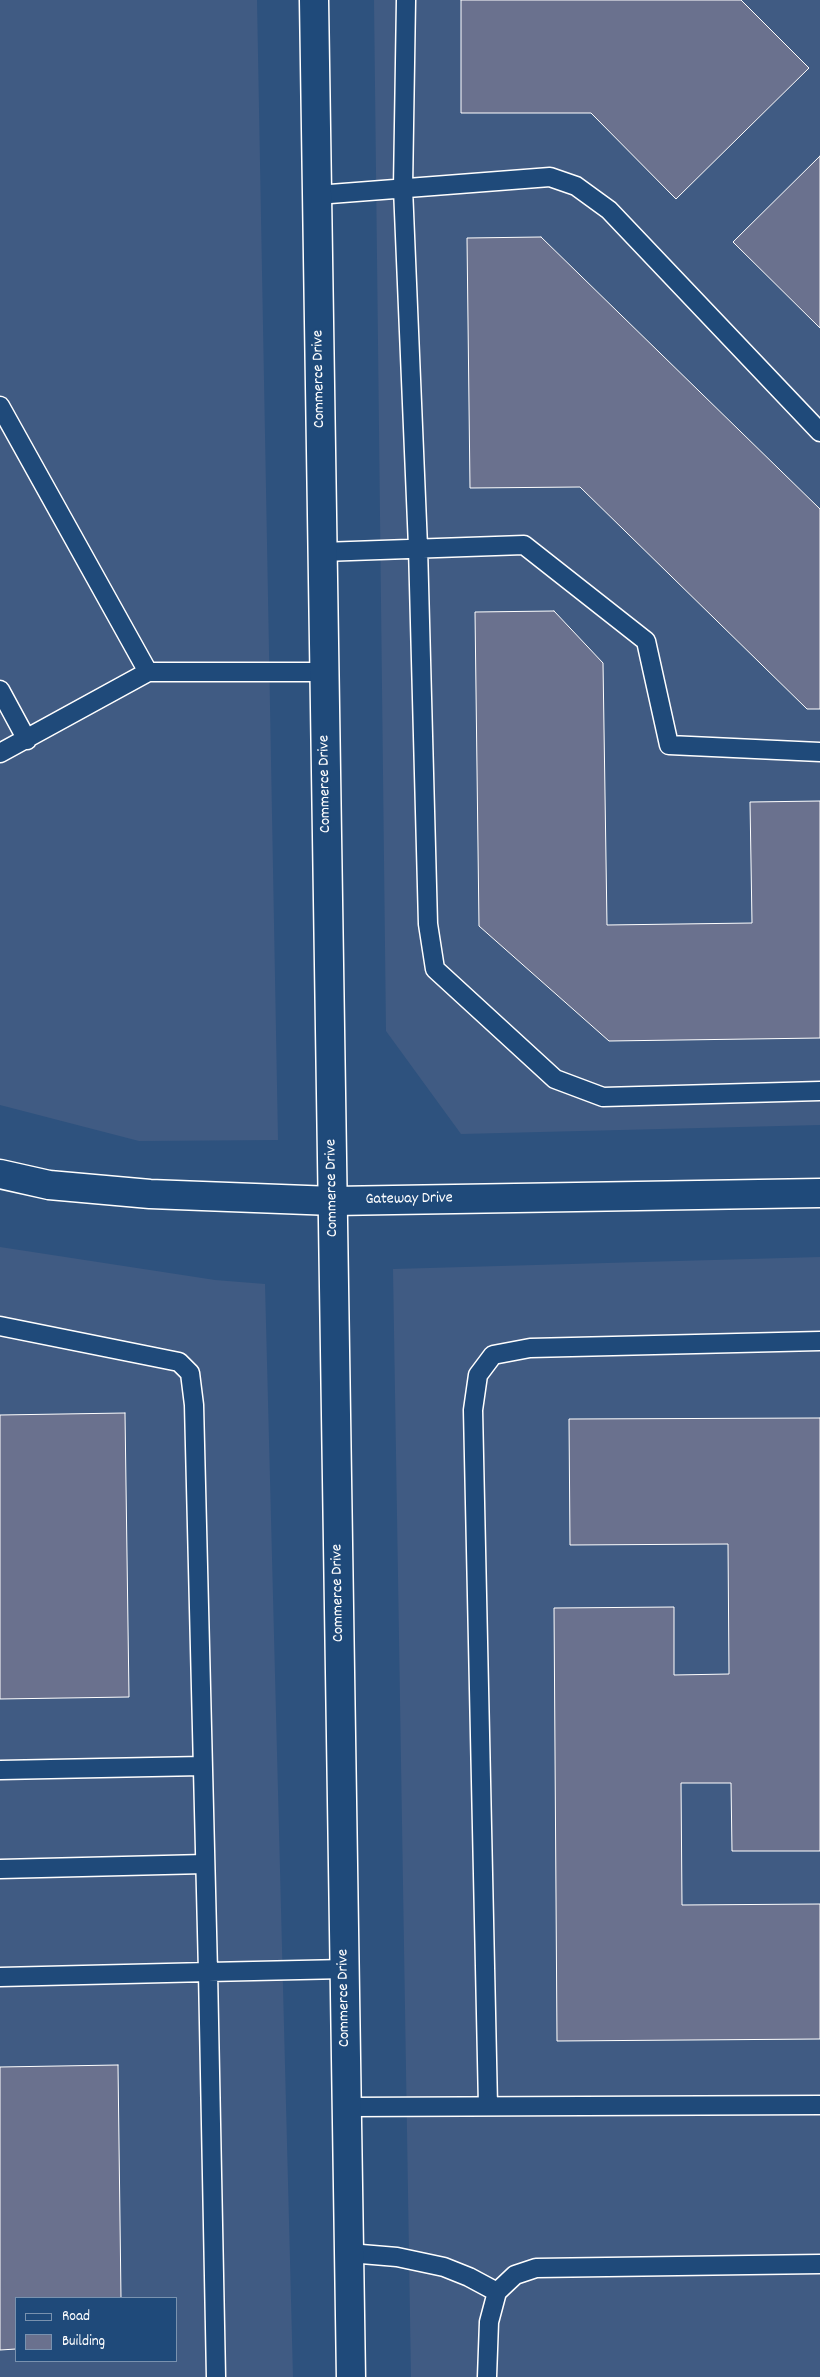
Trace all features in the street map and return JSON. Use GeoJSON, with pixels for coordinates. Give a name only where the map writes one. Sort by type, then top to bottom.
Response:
{"type":"FeatureCollection","features":[{"type":"Feature","properties":{"kind":"street","name":"Commerce Drive"},"geometry":{"type":"LineString","coordinates":[[314,0],[351,2377]]}},
{"type":"Feature","properties":{"kind":"street","name":"Gateway Drive"},"geometry":{"type":"LineString","coordinates":[[0,1174],[49,1186],[150,1194],[333,1201],[820,1193]]}},
{"type":"Feature","properties":{"kind":"lane"},"geometry":{"type":"LineString","coordinates":[[406,0],[402,188],[418,547],[428,924],[435,969],[555,1079],[603,1097],[820,1092]]}},
{"type":"Feature","properties":{"kind":"lane"},"geometry":{"type":"LineString","coordinates":[[317,196],[550,177],[576,186],[609,210],[820,432]]}},
{"type":"Feature","properties":{"kind":"lane"},"geometry":{"type":"LineString","coordinates":[[0,406],[148,672]]}},
{"type":"Feature","properties":{"kind":"lane"},"geometry":{"type":"LineString","coordinates":[[322,552],[418,547],[524,545],[646,640],[669,745],[820,752]]}},
{"type":"Feature","properties":{"kind":"lane"},"geometry":{"type":"LineString","coordinates":[[0,753],[27,740],[148,672],[324,672]]}},
{"type":"Feature","properties":{"kind":"lane"},"geometry":{"type":"LineString","coordinates":[[0,690],[27,740]]}},
{"type":"Feature","properties":{"kind":"lane"},"geometry":{"type":"LineString","coordinates":[[0,1326],[179,1362],[190,1373],[194,1405],[216,2377]]}},
{"type":"Feature","properties":{"kind":"lane"},"geometry":{"type":"LineString","coordinates":[[488,2106],[473,1410],[478,1375],[492,1355],[530,1348],[820,1341]]}},
{"type":"Feature","properties":{"kind":"lane"},"geometry":{"type":"LineString","coordinates":[[0,1770],[202,1766]]}},
{"type":"Feature","properties":{"kind":"lane"},"geometry":{"type":"LineString","coordinates":[[0,1869],[205,1864]]}},
{"type":"Feature","properties":{"kind":"lane"},"geometry":{"type":"LineString","coordinates":[[0,1977],[345,1969]]}},
{"type":"Feature","properties":{"kind":"lane"},"geometry":{"type":"LineString","coordinates":[[347,2108],[820,2105]]}},
{"type":"Feature","properties":{"kind":"lane"},"geometry":{"type":"LineString","coordinates":[[349,2252],[397,2257],[444,2267],[469,2277],[497,2292]]}},
{"type":"Feature","properties":{"kind":"lane"},"geometry":{"type":"LineString","coordinates":[[487,2377],[489,2322],[497,2292],[515,2275],[536,2268],[820,2264]]}},
{"type":"Feature","properties":{"kind":"shaded area"},"geometry":{"type":"Polygon","coordinates":[[[0,0],[257,0],[278,1140],[139,1141],[0,1105],[0,0]]]}},
{"type":"Feature","properties":{"kind":"shaded area"},"geometry":{"type":"Polygon","coordinates":[[[374,0],[820,0],[820,1125],[461,1134],[386,1031],[374,0]]]}},
{"type":"Feature","properties":{"kind":"shaded area"},"geometry":{"type":"Polygon","coordinates":[[[0,1247],[215,1280],[265,1284],[293,2377],[0,2377],[0,1247]]]}},
{"type":"Feature","properties":{"kind":"shaded area"},"geometry":{"type":"Polygon","coordinates":[[[820,1257],[820,2377],[411,2377],[393,1269],[820,1257]]]}},
{"type":"Feature","properties":{"kind":"building"},"geometry":{"type":"Polygon","coordinates":[[[461,0],[741,0],[809,68],[676,199],[591,113],[461,113],[461,0]]]}},
{"type":"Feature","properties":{"kind":"building"},"geometry":{"type":"Polygon","coordinates":[[[820,156],[820,328],[733,242],[820,156]]]}},
{"type":"Feature","properties":{"kind":"building"},"geometry":{"type":"Polygon","coordinates":[[[541,237],[820,509],[820,709],[807,709],[580,487],[470,488],[467,238],[541,237]]]}},
{"type":"Feature","properties":{"kind":"building"},"geometry":{"type":"Polygon","coordinates":[[[554,611],[603,663],[607,925],[752,923],[750,802],[820,801],[820,1038],[609,1041],[479,926],[475,612],[554,611]]]}},
{"type":"Feature","properties":{"kind":"building"},"geometry":{"type":"Polygon","coordinates":[[[125,1413],[129,1697],[0,1699],[0,1415],[125,1413]]]}},
{"type":"Feature","properties":{"kind":"building"},"geometry":{"type":"Polygon","coordinates":[[[820,1418],[820,1851],[732,1851],[731,1783],[681,1783],[682,1905],[820,1904],[820,2039],[557,2041],[554,1608],[674,1607],[674,1675],[729,1674],[728,1544],[570,1545],[569,1419],[820,1418]]]}},
{"type":"Feature","properties":{"kind":"building"},"geometry":{"type":"Polygon","coordinates":[[[118,2065],[121,2297],[15,2297],[15,2349],[0,2350],[0,2067],[118,2065]]]}}]}
